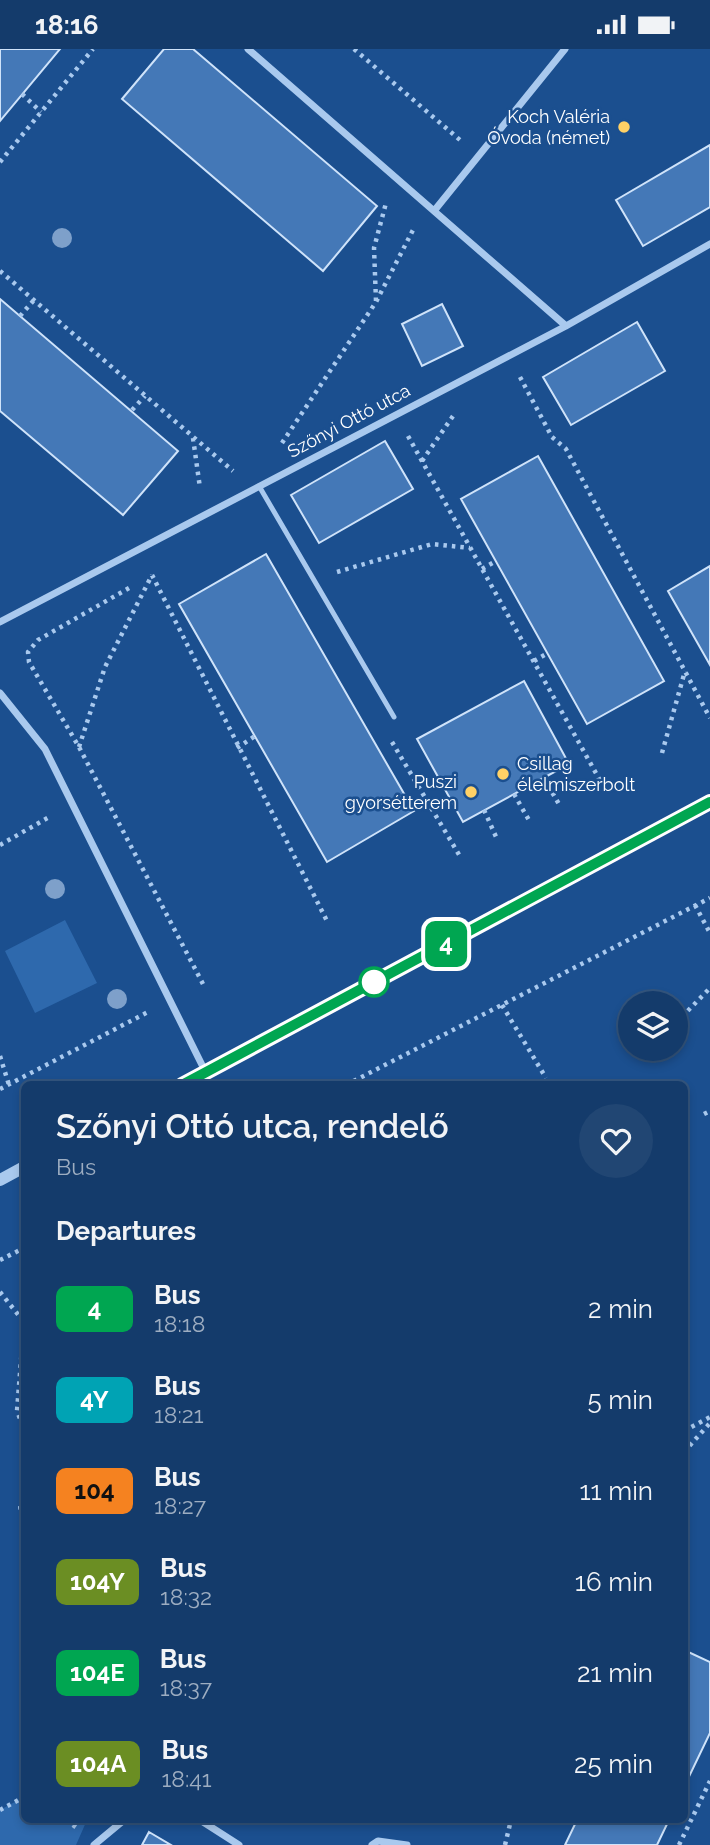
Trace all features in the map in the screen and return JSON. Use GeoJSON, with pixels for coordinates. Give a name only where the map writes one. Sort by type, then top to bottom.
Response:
{"type":"FeatureCollection","features":[{"type":"Feature","properties":{"kind":"street"},"geometry":{"type":"LineString","coordinates":[[248,49],[566,326]]}},
{"type":"Feature","properties":{"kind":"street"},"geometry":{"type":"LineString","coordinates":[[434,211],[565,49]]}},
{"type":"Feature","properties":{"kind":"street","name":"Szőnyi Ottó utca"},"geometry":{"type":"LineString","coordinates":[[0,622],[566,326],[710,244]]}},
{"type":"Feature","properties":{"kind":"street"},"geometry":{"type":"LineString","coordinates":[[0,693],[45,749],[206,1073]]}},
{"type":"Feature","properties":{"kind":"street"},"geometry":{"type":"LineString","coordinates":[[190,1081],[710,802]]}},
{"type":"Feature","properties":{"kind":"street"},"geometry":{"type":"LineString","coordinates":[[0,1180],[21,1169]]}},
{"type":"Feature","properties":{"kind":"street"},"geometry":{"type":"LineString","coordinates":[[94,1845],[120,1823]]}},
{"type":"Feature","properties":{"kind":"street"},"geometry":{"type":"LineString","coordinates":[[205,1823],[239,1845]]}},
{"type":"Feature","properties":{"kind":"street"},"geometry":{"type":"LineString","coordinates":[[372,1845],[378,1841],[407,1845]]}},
{"type":"Feature","properties":{"kind":"lane"},"geometry":{"type":"LineString","coordinates":[[259,486],[394,717]]}},
{"type":"Feature","properties":{"kind":"path"},"geometry":{"type":"LineString","coordinates":[[0,162],[93,49]]}},
{"type":"Feature","properties":{"kind":"path"},"geometry":{"type":"LineString","coordinates":[[354,49],[466,145]]}},
{"type":"Feature","properties":{"kind":"path"},"geometry":{"type":"LineString","coordinates":[[22,95],[41,112]]}},
{"type":"Feature","properties":{"kind":"path"},"geometry":{"type":"LineString","coordinates":[[376,302],[374,248],[388,195]]}},
{"type":"Feature","properties":{"kind":"path"},"geometry":{"type":"LineString","coordinates":[[278,449],[376,302],[417,221]]}},
{"type":"Feature","properties":{"kind":"path"},"geometry":{"type":"LineString","coordinates":[[0,271],[239,477]]}},
{"type":"Feature","properties":{"kind":"path"},"geometry":{"type":"LineString","coordinates":[[20,316],[34,300]]}},
{"type":"Feature","properties":{"kind":"path"},"geometry":{"type":"LineString","coordinates":[[515,367],[552,437],[566,449],[710,718]]}},
{"type":"Feature","properties":{"kind":"path"},"geometry":{"type":"LineString","coordinates":[[132,410],[145,395]]}},
{"type":"Feature","properties":{"kind":"path"},"geometry":{"type":"LineString","coordinates":[[422,461],[456,412]]}},
{"type":"Feature","properties":{"kind":"path"},"geometry":{"type":"LineString","coordinates":[[396,414],[602,784]]}},
{"type":"Feature","properties":{"kind":"path"},"geometry":{"type":"LineString","coordinates":[[193,437],[202,496]]}},
{"type":"Feature","properties":{"kind":"path"},"geometry":{"type":"LineString","coordinates":[[313,580],[432,544],[470,548]]}},
{"type":"Feature","properties":{"kind":"path"},"geometry":{"type":"LineString","coordinates":[[481,569],[496,561]]}},
{"type":"Feature","properties":{"kind":"path"},"geometry":{"type":"LineString","coordinates":[[163,568],[38,640],[28,652],[29,662],[79,747],[203,984]]}},
{"type":"Feature","properties":{"kind":"path"},"geometry":{"type":"LineString","coordinates":[[79,747],[105,667],[152,575]]}},
{"type":"Feature","properties":{"kind":"path"},"geometry":{"type":"LineString","coordinates":[[152,575],[237,748],[328,923]]}},
{"type":"Feature","properties":{"kind":"path"},"geometry":{"type":"LineString","coordinates":[[533,661],[548,653]]}},
{"type":"Feature","properties":{"kind":"path"},"geometry":{"type":"LineString","coordinates":[[662,753],[685,671]]}},
{"type":"Feature","properties":{"kind":"path"},"geometry":{"type":"LineString","coordinates":[[387,733],[461,858]]}},
{"type":"Feature","properties":{"kind":"path"},"geometry":{"type":"LineString","coordinates":[[237,748],[255,736]]}},
{"type":"Feature","properties":{"kind":"path"},"geometry":{"type":"LineString","coordinates":[[544,778],[560,806]]}},
{"type":"Feature","properties":{"kind":"path"},"geometry":{"type":"LineString","coordinates":[[514,794],[530,822]]}},
{"type":"Feature","properties":{"kind":"path"},"geometry":{"type":"LineString","coordinates":[[0,845],[73,804]]}},
{"type":"Feature","properties":{"kind":"path"},"geometry":{"type":"LineString","coordinates":[[484,810],[497,839]]}},
{"type":"Feature","properties":{"kind":"path"},"geometry":{"type":"LineString","coordinates":[[354,1081],[710,898]]}},
{"type":"Feature","properties":{"kind":"path"},"geometry":{"type":"LineString","coordinates":[[695,905],[710,933]]}},
{"type":"Feature","properties":{"kind":"path"},"geometry":{"type":"LineString","coordinates":[[688,1011],[710,988]]}},
{"type":"Feature","properties":{"kind":"path"},"geometry":{"type":"LineString","coordinates":[[0,1089],[169,1001]]}},
{"type":"Feature","properties":{"kind":"path"},"geometry":{"type":"LineString","coordinates":[[502,1005],[546,1078]]}},
{"type":"Feature","properties":{"kind":"path"},"geometry":{"type":"LineString","coordinates":[[0,1056],[9,1085]]}},
{"type":"Feature","properties":{"kind":"path"},"geometry":{"type":"LineString","coordinates":[[0,1260],[21,1250]]}},
{"type":"Feature","properties":{"kind":"path"},"geometry":{"type":"LineString","coordinates":[[0,1292],[21,1318]]}},
{"type":"Feature","properties":{"kind":"path"},"geometry":{"type":"LineString","coordinates":[[21,1360],[17,1411],[21,1421]]}},
{"type":"Feature","properties":{"kind":"path"},"geometry":{"type":"LineString","coordinates":[[688,1429],[710,1417]]}},
{"type":"Feature","properties":{"kind":"path"},"geometry":{"type":"LineString","coordinates":[[688,1448],[709,1427]]}},
{"type":"Feature","properties":{"kind":"path"},"geometry":{"type":"LineString","coordinates":[[679,1845],[710,1781]]}},
{"type":"Feature","properties":{"kind":"path"},"geometry":{"type":"LineString","coordinates":[[0,1810],[21,1799]]}},
{"type":"Feature","properties":{"kind":"path"},"geometry":{"type":"LineString","coordinates":[[505,1845],[510,1823]]}},
{"type":"Feature","properties":{"kind":"shaded area"},"geometry":{"type":"Polygon","coordinates":[[[65,920],[97,983],[35,1013],[5,951],[65,920]]]}},
{"type":"Feature","properties":{"kind":"shaded area"},"geometry":{"type":"Polygon","coordinates":[[[21,1799],[21,1823],[86,1823],[76,1845],[0,1845],[0,1810],[21,1799]]]}},
{"type":"Feature","properties":{"kind":"building"},"geometry":{"type":"Polygon","coordinates":[[[0,49],[60,49],[0,121],[0,49]]]}},
{"type":"Feature","properties":{"kind":"building"},"geometry":{"type":"Polygon","coordinates":[[[164,49],[193,49],[377,206],[323,271],[122,99],[164,49]]]}},
{"type":"Feature","properties":{"kind":"building"},"geometry":{"type":"Polygon","coordinates":[[[710,145],[710,207],[643,246],[616,200],[710,145]]]}},
{"type":"Feature","properties":{"kind":"building"},"geometry":{"type":"Polygon","coordinates":[[[0,299],[178,451],[123,515],[0,411],[0,299]]]}},
{"type":"Feature","properties":{"kind":"building"},"geometry":{"type":"Polygon","coordinates":[[[442,304],[463,346],[422,366],[402,324],[442,304]]]}},
{"type":"Feature","properties":{"kind":"building"},"geometry":{"type":"Polygon","coordinates":[[[637,322],[665,371],[571,425],[543,377],[637,322]]]}},
{"type":"Feature","properties":{"kind":"building"},"geometry":{"type":"Polygon","coordinates":[[[385,441],[413,489],[319,543],[291,495],[385,441]]]}},
{"type":"Feature","properties":{"kind":"building"},"geometry":{"type":"Polygon","coordinates":[[[538,456],[664,681],[587,724],[461,499],[538,456]]]}},
{"type":"Feature","properties":{"kind":"building"},"geometry":{"type":"Polygon","coordinates":[[[266,554],[414,811],[327,862],[179,604],[266,554]]]}},
{"type":"Feature","properties":{"kind":"building"},"geometry":{"type":"Polygon","coordinates":[[[710,566],[710,665],[668,591],[710,566]]]}},
{"type":"Feature","properties":{"kind":"building"},"geometry":{"type":"Polygon","coordinates":[[[524,681],[569,764],[463,822],[417,739],[524,681]]]}},
{"type":"Feature","properties":{"kind":"building"},"geometry":{"type":"Polygon","coordinates":[[[688,1652],[710,1662],[710,1733],[688,1779],[688,1652]]]}},
{"type":"Feature","properties":{"kind":"building"},"geometry":{"type":"Polygon","coordinates":[[[576,1823],[668,1823],[657,1845],[565,1845],[576,1823]]]}},
{"type":"Feature","properties":{"kind":"building"},"geometry":{"type":"Polygon","coordinates":[[[149,1832],[171,1845],[142,1845],[149,1832]]]}},
{"type":"Feature","properties":{"kind":"bus line","name":"4"},"geometry":{"type":"LineString","coordinates":[[189,1081],[710,802]]}},
{"type":"Feature","properties":{"kind":"place","name":"Koch Valéria Óvoda (német)"},"geometry":{"type":"Point","coordinates":[624,127]}},
{"type":"Feature","properties":{"kind":"place","name":"Csillag élelmiszerbolt"},"geometry":{"type":"Point","coordinates":[503,774]}},
{"type":"Feature","properties":{"kind":"place","name":"Puszi gyorsétterem"},"geometry":{"type":"Point","coordinates":[471,792]}}]}
